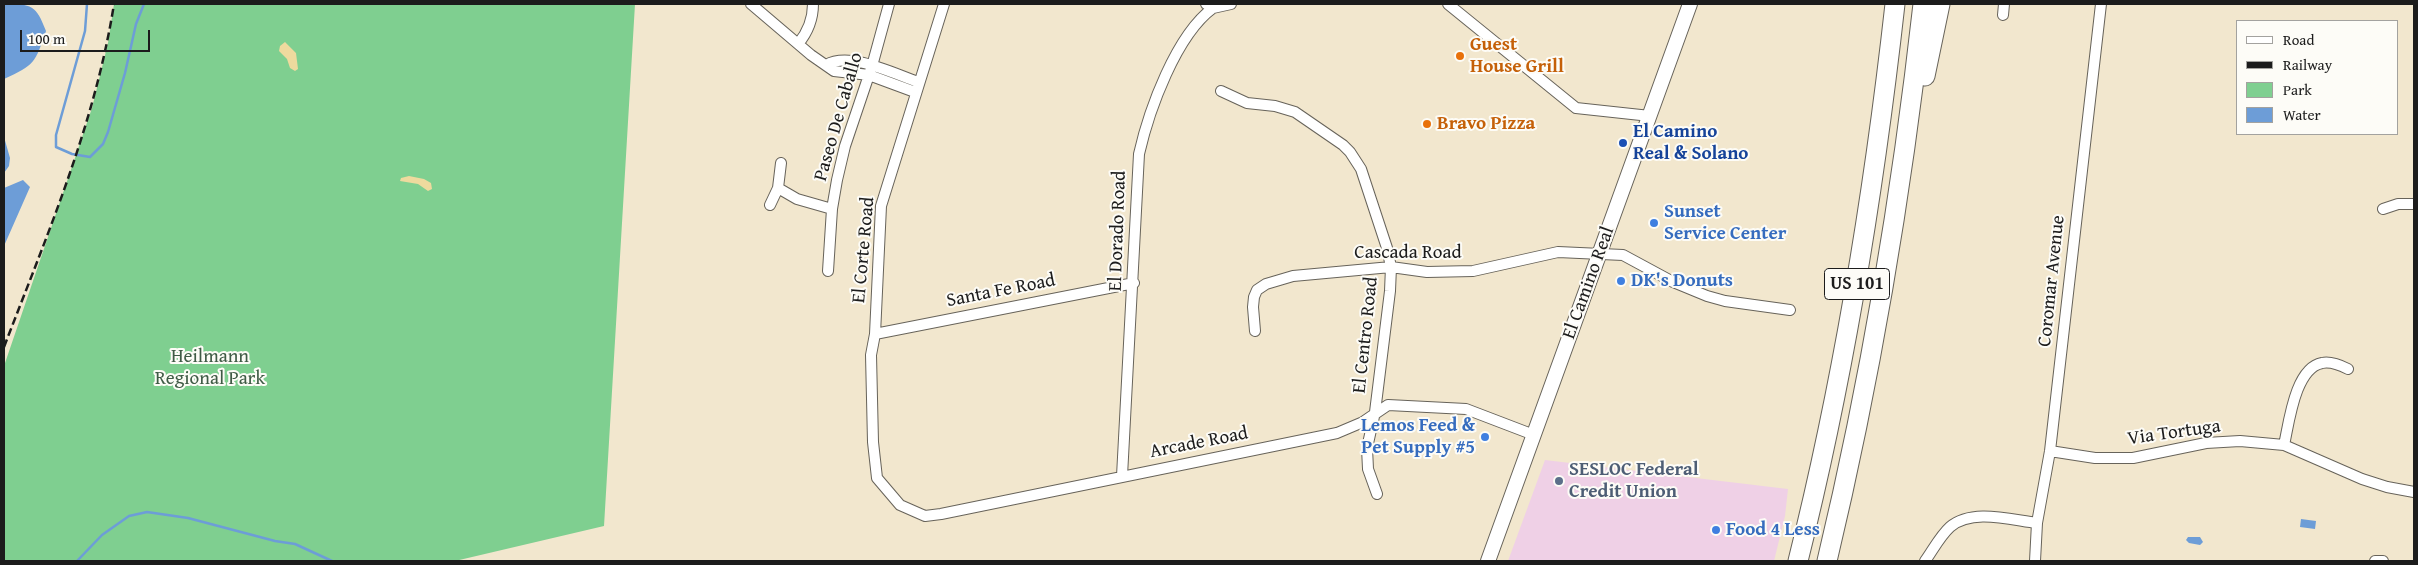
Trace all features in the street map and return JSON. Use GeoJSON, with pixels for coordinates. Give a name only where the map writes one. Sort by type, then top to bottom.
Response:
{"type":"FeatureCollection","features":[{"type":"Feature","properties":{"kind":"highway","name":"US 101"},"geometry":{"type":"LineString","coordinates":[[1798,561],[1829,429],[1859,275],[1876,164],[1895,4]]}},
{"type":"Feature","properties":{"kind":"highway","name":"US 101"},"geometry":{"type":"LineString","coordinates":[[1827,561],[1864,392],[1904,162],[1923,4]]}},
{"type":"Feature","properties":{"kind":"highway"},"geometry":{"type":"LineString","coordinates":[[1904,162],[1936,31],[1940,4]]}},
{"type":"Feature","properties":{"kind":"main road","name":"El Camino Real"},"geometry":{"type":"LineString","coordinates":[[1488,561],[1690,4]]}},
{"type":"Feature","properties":{"kind":"street"},"geometry":{"type":"LineString","coordinates":[[751,4],[798,44],[826,64],[834,60],[871,70],[916,87]]}},
{"type":"Feature","properties":{"kind":"street"},"geometry":{"type":"LineString","coordinates":[[798,44],[807,32],[813,4]]}},
{"type":"Feature","properties":{"kind":"street","name":"Paseo De Caballo"},"geometry":{"type":"LineString","coordinates":[[828,271],[832,209],[845,146],[871,70],[889,4]]}},
{"type":"Feature","properties":{"kind":"street","name":"El Corte Road"},"geometry":{"type":"LineString","coordinates":[[877,478],[873,442],[871,355],[875,334],[881,206],[916,87],[944,4]]}},
{"type":"Feature","properties":{"kind":"street"},"geometry":{"type":"LineString","coordinates":[[1210,6],[1230,4]]}},
{"type":"Feature","properties":{"kind":"street"},"geometry":{"type":"LineString","coordinates":[[1448,4],[1576,108],[1650,116]]}},
{"type":"Feature","properties":{"kind":"street"},"geometry":{"type":"LineString","coordinates":[[2002,15],[2004,4]]}},
{"type":"Feature","properties":{"kind":"street","name":"Coromar Avenue"},"geometry":{"type":"LineString","coordinates":[[2035,561],[2037,523],[2050,451],[2101,4]]}},
{"type":"Feature","properties":{"kind":"street","name":"El Dorado Road"},"geometry":{"type":"LineString","coordinates":[[1122,476],[1134,283],[1138,167],[1142,138],[1168,72],[1182,44],[1210,6]]}},
{"type":"Feature","properties":{"kind":"street","name":"El Centro Road"},"geometry":{"type":"LineString","coordinates":[[1220,91],[1247,103],[1275,106],[1295,112],[1350,152],[1364,177],[1387,248],[1390,267],[1390,291],[1375,412],[1367,448],[1368,469],[1377,494]]}},
{"type":"Feature","properties":{"kind":"street"},"geometry":{"type":"LineString","coordinates":[[770,205],[778,188],[781,163]]}},
{"type":"Feature","properties":{"kind":"street"},"geometry":{"type":"LineString","coordinates":[[778,188],[797,199],[832,209]]}},
{"type":"Feature","properties":{"kind":"street"},"geometry":{"type":"LineString","coordinates":[[2383,209],[2398,204],[2414,204]]}},
{"type":"Feature","properties":{"kind":"street","name":"Cascada Road"},"geometry":{"type":"LineString","coordinates":[[1255,330],[1253,300],[1257,290],[1266,284],[1307,274],[1390,267],[1427,272],[1473,271],[1558,252],[1623,255],[1634,259],[1673,282],[1707,296],[1790,310]]}},
{"type":"Feature","properties":{"kind":"street","name":"Santa Fe Road"},"geometry":{"type":"LineString","coordinates":[[875,334],[1134,283]]}},
{"type":"Feature","properties":{"kind":"street"},"geometry":{"type":"LineString","coordinates":[[2284,445],[2298,387],[2310,370],[2320,363],[2332,362],[2348,369]]}},
{"type":"Feature","properties":{"kind":"street","name":"Arcade Road"},"geometry":{"type":"LineString","coordinates":[[877,478],[900,505],[925,516],[1337,433],[1362,422],[1388,405],[1466,409],[1534,435]]}},
{"type":"Feature","properties":{"kind":"street","name":"Via Tortuga"},"geometry":{"type":"LineString","coordinates":[[2050,451],[2095,458],[2133,458],[2206,443],[2240,441],[2284,445],[2362,479],[2387,487],[2414,492]]}},
{"type":"Feature","properties":{"kind":"street"},"geometry":{"type":"LineString","coordinates":[[1925,561],[1951,526],[1964,519],[1979,517],[2037,523]]}},
{"type":"Feature","properties":{"kind":"street"},"geometry":{"type":"LineString","coordinates":[[2375,561],[2383,561]]}},
{"type":"Feature","properties":{"kind":"shaded area"},"geometry":{"type":"Polygon","coordinates":[[[1545,460],[1788,489],[1785,516],[1774,561],[1508,561],[1545,460]]]}},
{"type":"Feature","properties":{"kind":"green space","name":"Heilmann Regional Park"},"geometry":{"type":"Polygon","coordinates":[[[114,4],[635,4],[604,526],[455,561],[4,561],[4,366],[92,108],[108,43],[114,4]]]}},
{"type":"Feature","properties":{"kind":"sand"},"geometry":{"type":"Polygon","coordinates":[[[285,42],[296,53],[298,69],[295,71],[290,68],[287,59],[279,51],[280,46],[285,42]]]}},
{"type":"Feature","properties":{"kind":"sand"},"geometry":{"type":"Polygon","coordinates":[[[409,176],[424,179],[431,183],[432,189],[428,191],[418,184],[400,181],[401,178],[409,176]]]}},
{"type":"Feature","properties":{"kind":"water"},"geometry":{"type":"Polygon","coordinates":[[[4,4],[32,8],[36,11],[46,31],[36,57],[32,62],[22,70],[4,79],[4,4]]]}},
{"type":"Feature","properties":{"kind":"water"},"geometry":{"type":"Polygon","coordinates":[[[4,137],[10,158],[9,166],[4,173],[4,137]]]}},
{"type":"Feature","properties":{"kind":"water"},"geometry":{"type":"Polygon","coordinates":[[[23,180],[30,187],[4,246],[4,188],[23,180]]]}},
{"type":"Feature","properties":{"kind":"water"},"geometry":{"type":"Polygon","coordinates":[[[2301,519],[2316,521],[2315,529],[2300,527],[2301,519]]]}},
{"type":"Feature","properties":{"kind":"water"},"geometry":{"type":"Polygon","coordinates":[[[2188,537],[2200,537],[2203,542],[2200,545],[2189,543],[2186,540],[2188,537]]]}},
{"type":"Feature","properties":{"kind":"waterway"},"geometry":{"type":"LineString","coordinates":[[87,4],[85,31],[56,135],[56,147],[72,154],[90,157],[103,144],[108,132],[125,73],[136,24],[144,4]]}},
{"type":"Feature","properties":{"kind":"waterway"},"geometry":{"type":"LineString","coordinates":[[77,561],[102,535],[129,516],[147,512],[188,518],[275,541],[295,544],[332,561]]}},
{"type":"Feature","properties":{"kind":"railway"},"geometry":{"type":"LineString","coordinates":[[4,347],[53,221],[82,136],[106,49],[114,4]]}},
{"type":"Feature","properties":{"kind":"place","name":"Guest House Grill"},"geometry":{"type":"Point","coordinates":[1460,56]}},
{"type":"Feature","properties":{"kind":"place","name":"Bravo Pizza"},"geometry":{"type":"Point","coordinates":[1427,124]}},
{"type":"Feature","properties":{"kind":"place","name":"El Camino Real & Solano"},"geometry":{"type":"Point","coordinates":[1623,143]}},
{"type":"Feature","properties":{"kind":"place","name":"Sunset Service Center"},"geometry":{"type":"Point","coordinates":[1654,223]}},
{"type":"Feature","properties":{"kind":"place","name":"DK's Donuts"},"geometry":{"type":"Point","coordinates":[1621,281]}},
{"type":"Feature","properties":{"kind":"place","name":"Lemos Feed & Pet Supply #5"},"geometry":{"type":"Point","coordinates":[1485,437]}},
{"type":"Feature","properties":{"kind":"place","name":"SESLOC Federal Credit Union"},"geometry":{"type":"Point","coordinates":[1559,481]}},
{"type":"Feature","properties":{"kind":"place","name":"Food 4 Less"},"geometry":{"type":"Point","coordinates":[1716,530]}}]}
